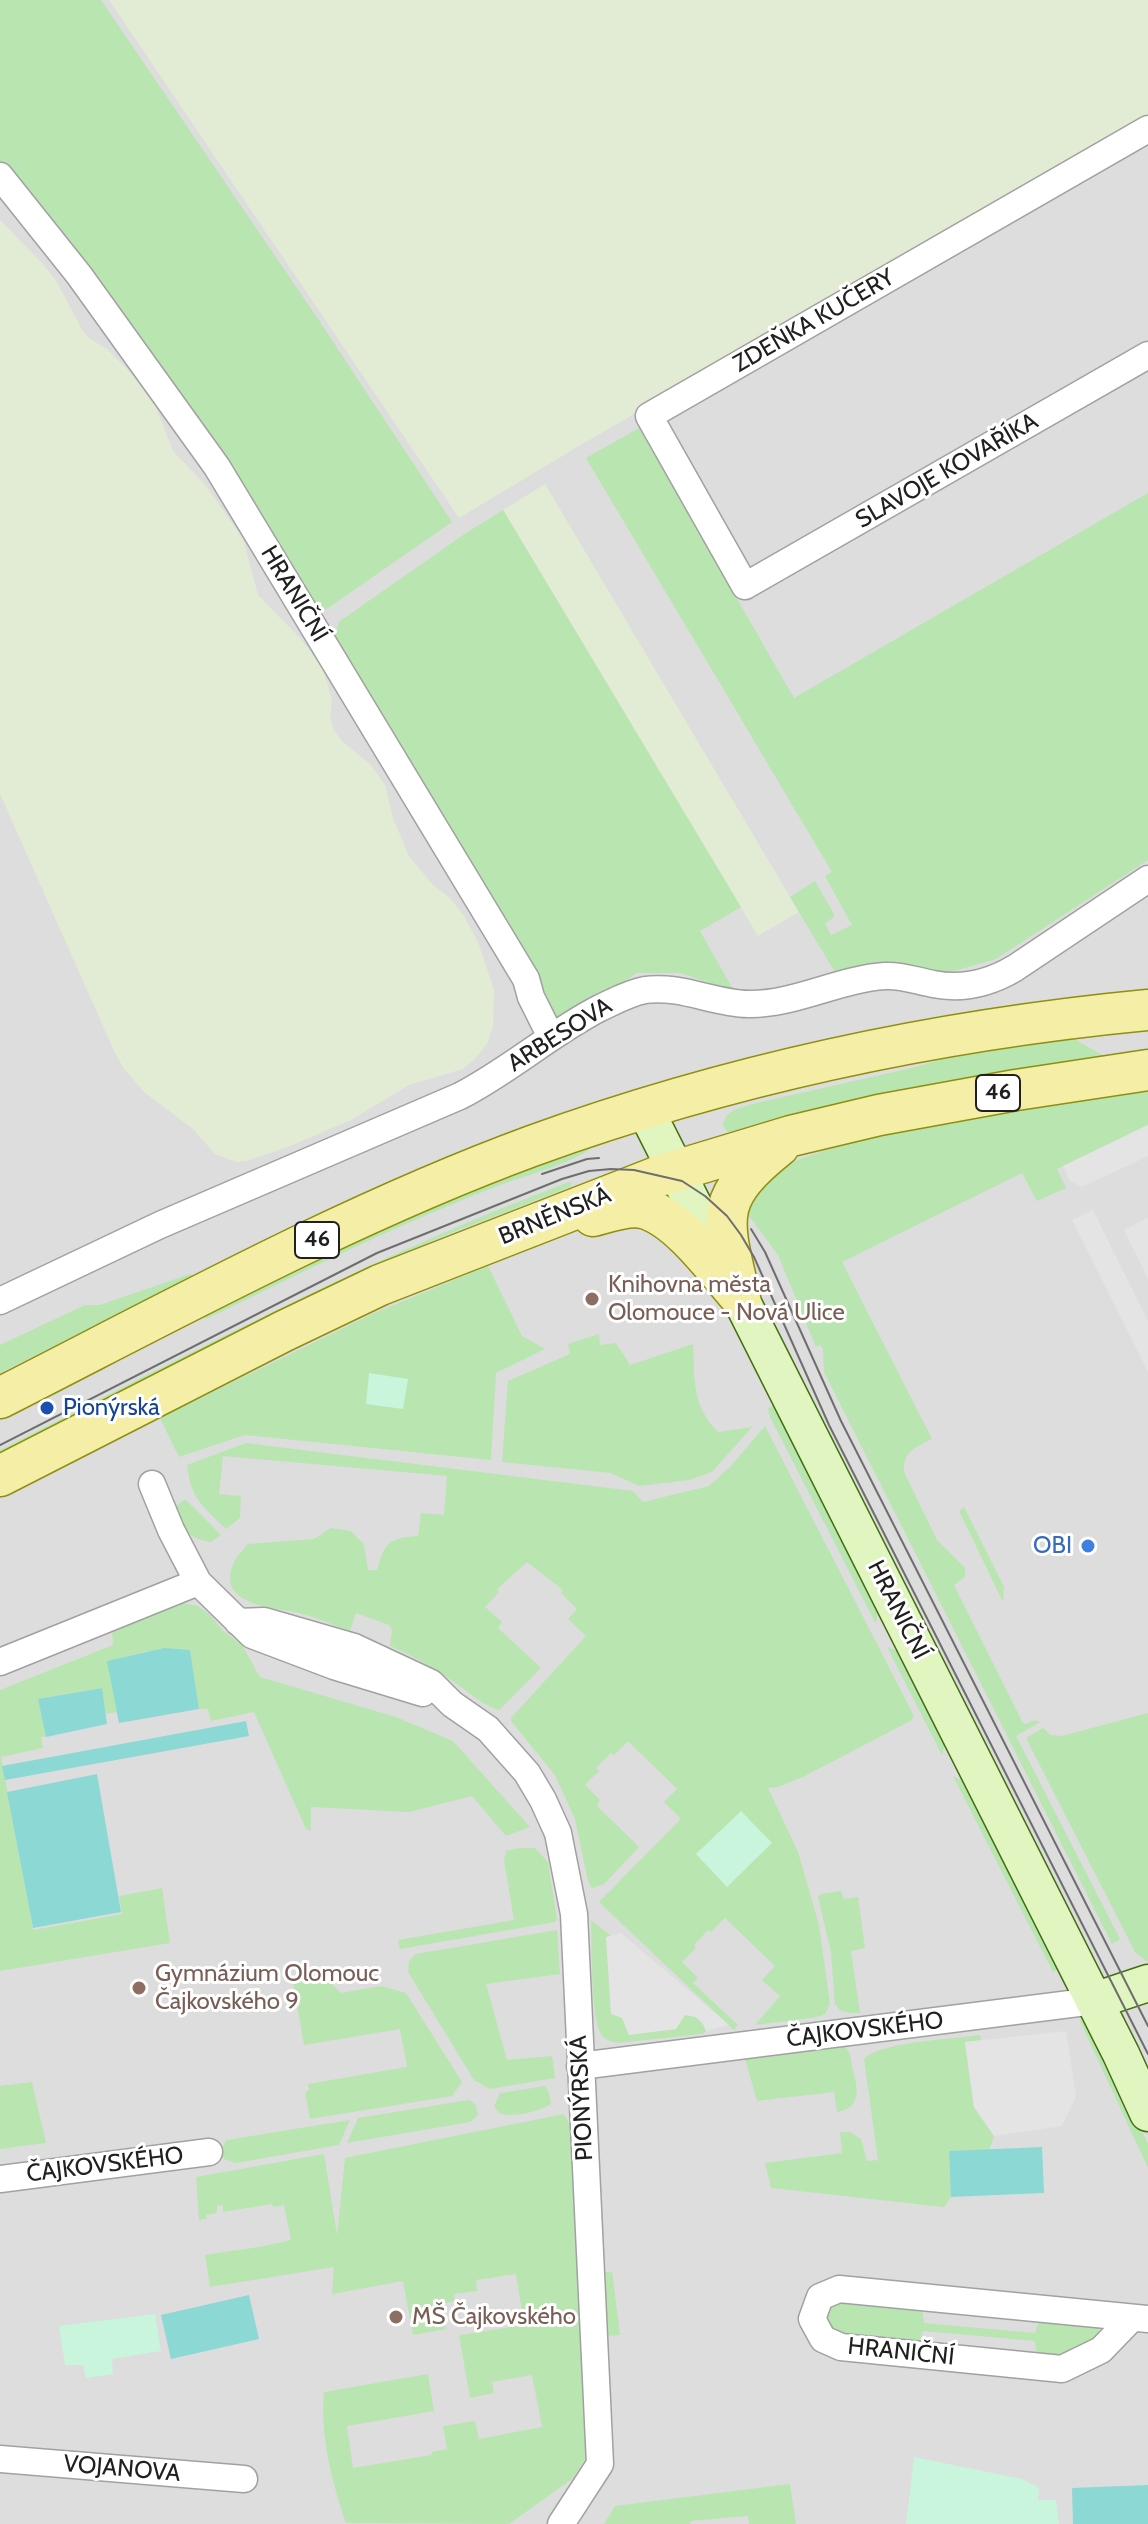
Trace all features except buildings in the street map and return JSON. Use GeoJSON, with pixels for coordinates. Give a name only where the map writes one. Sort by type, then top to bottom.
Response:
{"type":"FeatureCollection","features":[{"type":"Feature","properties":{"kind":"main road","name":"46"},"geometry":{"type":"LineString","coordinates":[[0,1398],[348,1225],[531,1147],[645,1109],[790,1068],[902,1044],[1029,1023],[1148,1010]]}},
{"type":"Feature","properties":{"kind":"main road","name":"BRNĚNSKÁ"},"geometry":{"type":"LineString","coordinates":[[0,1476],[380,1285],[627,1188],[791,1136],[955,1101],[1148,1070]]}},
{"type":"Feature","properties":{"kind":"main road"},"geometry":{"type":"LineString","coordinates":[[740,1297],[726,1233],[728,1201],[741,1180],[791,1136]]}},
{"type":"Feature","properties":{"kind":"main road"},"geometry":{"type":"LineString","coordinates":[[489,1242],[617,1210],[642,1208],[659,1215],[686,1236],[740,1297]]}},
{"type":"Feature","properties":{"kind":"street","name":"ZDEŇKA KUČERY"},"geometry":{"type":"LineString","coordinates":[[745,586],[649,416],[1148,129]]}},
{"type":"Feature","properties":{"kind":"street","name":"HRANIČNÍ"},"geometry":{"type":"LineString","coordinates":[[0,176],[79,275],[217,467],[526,979],[531,997],[551,1037]]}},
{"type":"Feature","properties":{"kind":"street","name":"SLAVOJE KOVAŘÍKA"},"geometry":{"type":"LineString","coordinates":[[745,586],[1148,355]]}},
{"type":"Feature","properties":{"kind":"street","name":"ARBESOVA"},"geometry":{"type":"LineString","coordinates":[[0,1301],[160,1225],[460,1096],[505,1070],[575,1021],[616,1000],[644,990],[675,990],[725,1001],[758,1004],[883,976],[947,986],[987,982],[1015,968],[1148,879]]}},
{"type":"Feature","properties":{"kind":"street","name":"HRANIČNÍ"},"geometry":{"type":"LineString","coordinates":[[645,1109],[1148,2113]]}},
{"type":"Feature","properties":{"kind":"street","name":"PIONÝRSKÁ"},"geometry":{"type":"LineString","coordinates":[[152,1484],[198,1582],[252,1635],[334,1666],[452,1704],[488,1729],[527,1773],[558,1833],[574,1914],[600,2464],[561,2524]]}},
{"type":"Feature","properties":{"kind":"street"},"geometry":{"type":"LineString","coordinates":[[0,1662],[198,1582]]}},
{"type":"Feature","properties":{"kind":"street","name":"ČAJKOVSKÉHO"},"geometry":{"type":"LineString","coordinates":[[580,2066],[1094,2001],[1148,1983]]}},
{"type":"Feature","properties":{"kind":"street","name":"ČAJKOVSKÉHO"},"geometry":{"type":"LineString","coordinates":[[0,2179],[209,2152]]}},
{"type":"Feature","properties":{"kind":"street","name":"HRANIČNÍ"},"geometry":{"type":"LineString","coordinates":[[839,2289],[1140,2318],[1101,2350],[1062,2369],[841,2347],[823,2339],[812,2319],[820,2297],[839,2289]]}},
{"type":"Feature","properties":{"kind":"street","name":"VOJANOVA"},"geometry":{"type":"LineString","coordinates":[[0,2459],[244,2479]]}},
{"type":"Feature","properties":{"kind":"shaded area"},"geometry":{"type":"Polygon","coordinates":[[[0,0],[1148,0],[1148,2524],[0,2524],[0,0]]]}},
{"type":"Feature","properties":{"kind":"shaded area"},"geometry":{"type":"Polygon","coordinates":[[[1148,1125],[1148,1156],[1082,1187],[1070,1181],[1063,1166],[1148,1125]]]}},
{"type":"Feature","properties":{"kind":"shaded area"},"geometry":{"type":"Polygon","coordinates":[[[1093,1210],[1148,1321],[1148,1372],[1072,1220],[1093,1210]]]}},
{"type":"Feature","properties":{"kind":"shaded area"},"geometry":{"type":"Polygon","coordinates":[[[1148,1218],[1148,1279],[1124,1230],[1148,1218]]]}},
{"type":"Feature","properties":{"kind":"shaded area"},"geometry":{"type":"Polygon","coordinates":[[[164,1648],[190,1650],[199,1709],[119,1723],[107,1661],[164,1648]]]}},
{"type":"Feature","properties":{"kind":"shaded area"},"geometry":{"type":"Polygon","coordinates":[[[102,1688],[107,1724],[46,1737],[38,1699],[102,1688]]]}},
{"type":"Feature","properties":{"kind":"shaded area"},"geometry":{"type":"Polygon","coordinates":[[[246,1721],[249,1736],[5,1780],[2,1766],[246,1721]]]}},
{"type":"Feature","properties":{"kind":"shaded area"},"geometry":{"type":"Polygon","coordinates":[[[97,1774],[121,1912],[33,1928],[7,1792],[97,1774]]]}},
{"type":"Feature","properties":{"kind":"shaded area"},"geometry":{"type":"Polygon","coordinates":[[[621,1933],[729,2025],[706,2031],[696,2017],[685,2015],[676,2029],[629,2035],[622,2018],[611,2014],[606,1937],[621,1933]]]}},
{"type":"Feature","properties":{"kind":"shaded area"},"geometry":{"type":"Polygon","coordinates":[[[1066,2031],[1076,2096],[1062,2126],[994,2136],[974,2107],[965,2042],[1066,2031]]]}},
{"type":"Feature","properties":{"kind":"shaded area"},"geometry":{"type":"Polygon","coordinates":[[[1042,2147],[1044,2193],[951,2197],[949,2151],[1042,2147]]]}},
{"type":"Feature","properties":{"kind":"shaded area"},"geometry":{"type":"Polygon","coordinates":[[[249,2295],[259,2339],[171,2359],[161,2315],[249,2295]]]}},
{"type":"Feature","properties":{"kind":"shaded area"},"geometry":{"type":"Polygon","coordinates":[[[1148,2485],[1148,2524],[1073,2524],[1072,2488],[1148,2485]]]}},
{"type":"Feature","properties":{"kind":"green space"},"geometry":{"type":"Polygon","coordinates":[[[0,0],[101,0],[452,522],[318,615],[0,161],[0,0]]]}},
{"type":"Feature","properties":{"kind":"green space"},"geometry":{"type":"Polygon","coordinates":[[[109,0],[1148,0],[1148,118],[459,518],[109,0]]]}},
{"type":"Feature","properties":{"kind":"green space"},"geometry":{"type":"Polygon","coordinates":[[[0,220],[55,279],[83,331],[132,374],[155,405],[173,451],[207,487],[243,539],[258,595],[301,639],[323,669],[332,700],[330,718],[334,730],[343,742],[371,765],[385,785],[393,818],[409,856],[464,916],[478,942],[494,990],[493,1027],[487,1044],[463,1069],[409,1085],[351,1120],[247,1161],[237,1162],[215,1154],[193,1129],[144,1092],[124,1069],[0,794],[0,220]]]}},
{"type":"Feature","properties":{"kind":"green space"},"geometry":{"type":"Polygon","coordinates":[[[639,428],[794,698],[1148,493],[1148,860],[996,959],[937,976],[926,969],[901,963],[836,974],[790,897],[815,881],[835,916],[825,924],[831,935],[852,925],[825,876],[832,872],[586,458],[639,428]]]}},
{"type":"Feature","properties":{"kind":"green space"},"geometry":{"type":"Polygon","coordinates":[[[545,484],[799,912],[758,936],[503,510],[545,484]]]}},
{"type":"Feature","properties":{"kind":"green space"},"geometry":{"type":"Polygon","coordinates":[[[503,510],[741,907],[700,931],[734,991],[680,973],[637,973],[559,1020],[333,637],[340,621],[503,510]]]}},
{"type":"Feature","properties":{"kind":"green space"},"geometry":{"type":"Polygon","coordinates":[[[1064,1033],[1109,1059],[731,1136],[723,1126],[729,1113],[752,1104],[916,1067],[979,1048],[1064,1033]]]}},
{"type":"Feature","properties":{"kind":"green space"},"geometry":{"type":"Polygon","coordinates":[[[1148,1088],[1148,1125],[1057,1169],[1066,1188],[1037,1201],[1022,1173],[842,1262],[932,1439],[907,1456],[905,1474],[937,1540],[965,1568],[965,1577],[954,1585],[1023,1723],[1040,1722],[1016,1736],[1120,1939],[1112,1944],[824,1372],[823,1349],[820,1345],[816,1347],[778,1255],[743,1208],[780,1166],[881,1131],[1148,1088]]]}},
{"type":"Feature","properties":{"kind":"green space"},"geometry":{"type":"Polygon","coordinates":[[[594,1145],[564,1163],[495,1187],[385,1233],[206,1319],[201,1309],[426,1201],[594,1145]]]}},
{"type":"Feature","properties":{"kind":"green space"},"geometry":{"type":"Polygon","coordinates":[[[572,1183],[570,1187],[441,1237],[372,1268],[0,1463],[0,1450],[210,1343],[423,1242],[572,1183]]]}},
{"type":"Feature","properties":{"kind":"green space"},"geometry":{"type":"Polygon","coordinates":[[[488,1266],[522,1336],[545,1349],[496,1373],[491,1460],[245,1435],[179,1457],[160,1418],[372,1314],[488,1266]]]}},
{"type":"Feature","properties":{"kind":"green space"},"geometry":{"type":"Polygon","coordinates":[[[190,1274],[194,1276],[0,1373],[0,1345],[85,1305],[100,1305],[190,1274]]]}},
{"type":"Feature","properties":{"kind":"green space"},"geometry":{"type":"Polygon","coordinates":[[[599,1334],[600,1345],[616,1343],[630,1365],[693,1344],[696,1391],[709,1422],[718,1432],[752,1427],[712,1472],[689,1480],[639,1486],[611,1473],[502,1462],[508,1381],[570,1354],[568,1344],[599,1334]]]}},
{"type":"Feature","properties":{"kind":"green space"},"geometry":{"type":"Polygon","coordinates":[[[369,1373],[408,1379],[403,1409],[366,1404],[369,1373]]]}},
{"type":"Feature","properties":{"kind":"green space"},"geometry":{"type":"Polygon","coordinates":[[[774,1405],[878,1609],[876,1624],[770,1417],[768,1409],[774,1405]]]}},
{"type":"Feature","properties":{"kind":"green space"},"geometry":{"type":"Polygon","coordinates":[[[765,1426],[914,1716],[912,1720],[805,1776],[768,1788],[798,1852],[819,1925],[830,2004],[825,2014],[818,2017],[755,2025],[780,1996],[762,1980],[775,1966],[725,1918],[711,1932],[708,1930],[682,1962],[698,1978],[693,1983],[738,2025],[734,2030],[599,1902],[681,1819],[664,1802],[677,1789],[628,1741],[596,1768],[599,1771],[585,1785],[600,1800],[597,1806],[639,1847],[604,1884],[592,1888],[575,1819],[555,1775],[511,1721],[586,1636],[568,1619],[577,1609],[561,1593],[563,1590],[527,1562],[497,1589],[499,1592],[485,1607],[502,1622],[498,1628],[541,1668],[499,1710],[492,1708],[429,1666],[390,1646],[392,1630],[389,1625],[356,1613],[350,1631],[309,1616],[252,1603],[233,1589],[230,1579],[234,1562],[248,1544],[314,1539],[331,1528],[351,1531],[364,1545],[368,1570],[377,1570],[390,1543],[400,1538],[418,1536],[421,1513],[444,1515],[447,1476],[223,1456],[219,1494],[241,1496],[240,1518],[226,1529],[195,1495],[187,1465],[246,1443],[633,1491],[643,1502],[709,1486],[765,1426]]]}},
{"type":"Feature","properties":{"kind":"green space"},"geometry":{"type":"Polygon","coordinates":[[[185,1499],[221,1535],[211,1542],[196,1538],[187,1531],[174,1508],[185,1499]]]}},
{"type":"Feature","properties":{"kind":"green space"},"geometry":{"type":"Polygon","coordinates":[[[964,1507],[1004,1587],[1003,1602],[960,1513],[964,1507]]]}},
{"type":"Feature","properties":{"kind":"green space"},"geometry":{"type":"Polygon","coordinates":[[[177,1602],[198,1606],[210,1615],[222,1630],[242,1645],[260,1677],[396,1717],[453,1741],[530,1827],[506,1836],[472,1796],[409,1812],[311,1807],[311,1831],[306,1829],[254,1712],[211,1721],[208,1709],[199,1709],[190,1650],[148,1651],[108,1661],[117,1712],[106,1714],[101,1688],[38,1699],[46,1736],[41,1737],[43,1748],[1,1757],[33,1930],[122,1914],[119,1896],[162,1888],[170,1943],[0,1971],[0,1690],[113,1645],[112,1628],[177,1602]]]}},
{"type":"Feature","properties":{"kind":"green space"},"geometry":{"type":"Polygon","coordinates":[[[887,1647],[900,1652],[945,1744],[942,1755],[887,1647]]]}},
{"type":"Feature","properties":{"kind":"green space"},"geometry":{"type":"Polygon","coordinates":[[[1148,1713],[1146,1961],[1135,1952],[1026,1738],[1043,1728],[1051,1735],[1062,1736],[1148,1713]]]}},
{"type":"Feature","properties":{"kind":"green space"},"geometry":{"type":"Polygon","coordinates":[[[953,1776],[965,1782],[1061,1968],[1053,1972],[953,1776]]]}},
{"type":"Feature","properties":{"kind":"green space"},"geometry":{"type":"Polygon","coordinates":[[[741,1811],[772,1843],[727,1887],[696,1854],[741,1811]]]}},
{"type":"Feature","properties":{"kind":"green space"},"geometry":{"type":"Polygon","coordinates":[[[535,1848],[548,1862],[555,1922],[400,1949],[398,1940],[514,1920],[504,1860],[506,1851],[535,1848]]]}},
{"type":"Feature","properties":{"kind":"green space"},"geometry":{"type":"Polygon","coordinates":[[[841,1891],[844,1899],[858,1897],[865,1948],[851,1951],[860,2013],[843,2011],[835,2004],[831,1952],[818,1897],[841,1891]]]}},
{"type":"Feature","properties":{"kind":"green space"},"geometry":{"type":"Polygon","coordinates":[[[591,1920],[611,1936],[606,1938],[622,2018],[629,2034],[676,2029],[684,2015],[698,2019],[706,2031],[702,2034],[617,2043],[604,2038],[595,2012],[591,1920]]]}},
{"type":"Feature","properties":{"kind":"green space"},"geometry":{"type":"Polygon","coordinates":[[[557,1930],[560,1974],[486,1984],[507,2060],[552,2056],[555,2078],[490,2089],[474,2080],[408,1972],[409,1961],[416,1954],[557,1930]]]}},
{"type":"Feature","properties":{"kind":"green space"},"geometry":{"type":"Polygon","coordinates":[[[322,1975],[341,1993],[381,1986],[406,1993],[462,2082],[452,2096],[310,2119],[305,2092],[309,2090],[308,2084],[407,2067],[400,2029],[304,2045],[293,1981],[322,1975]]]}},
{"type":"Feature","properties":{"kind":"green space"},"geometry":{"type":"Polygon","coordinates":[[[1079,2019],[1090,2027],[1098,2040],[1148,2144],[1148,2168],[1079,2019]]]}},
{"type":"Feature","properties":{"kind":"green space"},"geometry":{"type":"Polygon","coordinates":[[[980,2035],[981,2040],[965,2042],[974,2107],[994,2136],[989,2150],[949,2151],[951,2197],[944,2207],[771,2188],[765,2163],[842,2153],[840,2132],[850,2132],[861,2139],[867,2161],[878,2160],[864,2059],[872,2053],[900,2045],[980,2035]]]}},
{"type":"Feature","properties":{"kind":"green space"},"geometry":{"type":"Polygon","coordinates":[[[835,2044],[849,2052],[857,2088],[851,2106],[837,2112],[834,2092],[757,2101],[744,2055],[835,2044]]]}},
{"type":"Feature","properties":{"kind":"green space"},"geometry":{"type":"Polygon","coordinates":[[[32,2082],[46,2143],[0,2149],[0,2086],[32,2082]]]}},
{"type":"Feature","properties":{"kind":"green space"},"geometry":{"type":"Polygon","coordinates":[[[545,2086],[551,2104],[539,2109],[505,2114],[499,2113],[494,2106],[500,2093],[545,2086]]]}},
{"type":"Feature","properties":{"kind":"green space"},"geometry":{"type":"Polygon","coordinates":[[[469,2100],[476,2105],[478,2115],[470,2122],[347,2143],[358,2118],[469,2100]]]}},
{"type":"Feature","properties":{"kind":"green space"},"geometry":{"type":"Polygon","coordinates":[[[564,2114],[586,2157],[599,2438],[572,2479],[509,2524],[346,2523],[328,2459],[324,2392],[428,2374],[434,2411],[347,2426],[353,2468],[432,2455],[432,2452],[447,2449],[443,2426],[475,2421],[479,2439],[542,2427],[532,2375],[492,2382],[494,2393],[470,2398],[459,2335],[524,2325],[516,2274],[476,2280],[477,2291],[454,2294],[455,2301],[441,2304],[446,2329],[413,2335],[403,2281],[332,2294],[334,2267],[210,2287],[205,2255],[291,2240],[284,2205],[223,2212],[223,2205],[217,2206],[217,2213],[199,2220],[196,2177],[324,2154],[337,2235],[345,2158],[564,2114]]]}},
{"type":"Feature","properties":{"kind":"green space"},"geometry":{"type":"Polygon","coordinates":[[[350,2120],[339,2145],[236,2163],[224,2159],[219,2152],[227,2140],[350,2120]]]}},
{"type":"Feature","properties":{"kind":"green space"},"geometry":{"type":"Polygon","coordinates":[[[601,2272],[612,2272],[620,2335],[607,2336],[601,2272]]]}},
{"type":"Feature","properties":{"kind":"green space"},"geometry":{"type":"Polygon","coordinates":[[[836,2301],[922,2307],[924,2323],[1035,2333],[1039,2320],[1096,2325],[1101,2334],[1100,2340],[1064,2358],[1037,2358],[1035,2341],[923,2331],[918,2346],[826,2330],[822,2320],[827,2305],[836,2301]]]}},
{"type":"Feature","properties":{"kind":"green space"},"geometry":{"type":"Polygon","coordinates":[[[155,2314],[161,2351],[112,2359],[113,2374],[86,2378],[83,2365],[65,2365],[59,2326],[155,2314]]]}},
{"type":"Feature","properties":{"kind":"green space"},"geometry":{"type":"Polygon","coordinates":[[[914,2457],[1022,2479],[1039,2488],[1038,2500],[1056,2500],[1059,2524],[906,2524],[914,2457]]]}},
{"type":"Feature","properties":{"kind":"green space"},"geometry":{"type":"Polygon","coordinates":[[[790,2484],[796,2524],[749,2524],[748,2516],[691,2521],[690,2524],[604,2524],[615,2506],[790,2484]]]}},
{"type":"Feature","properties":{"kind":"tram line"},"geometry":{"type":"LineString","coordinates":[[542,1174],[599,1158]]}},
{"type":"Feature","properties":{"kind":"tram line"},"geometry":{"type":"LineString","coordinates":[[0,1445],[377,1253],[562,1179],[589,1171],[611,1169],[634,1170],[682,1181],[727,1216],[754,1257],[829,1425],[1148,2054]]}},
{"type":"Feature","properties":{"kind":"tram line"},"geometry":{"type":"LineString","coordinates":[[751,1229],[765,1252],[841,1421],[1148,2026]]}},
{"type":"Feature","properties":{"kind":"place","name":"Knihovna města Olomouce - Nová Ulice"},"geometry":{"type":"Point","coordinates":[592,1299]}},
{"type":"Feature","properties":{"kind":"place","name":"Pionýrská"},"geometry":{"type":"Point","coordinates":[47,1408]}},
{"type":"Feature","properties":{"kind":"place","name":"OBI"},"geometry":{"type":"Point","coordinates":[1088,1546]}},
{"type":"Feature","properties":{"kind":"place","name":"Gymnázium Olomouc Čajkovského 9"},"geometry":{"type":"Point","coordinates":[139,1988]}},
{"type":"Feature","properties":{"kind":"place","name":"MŠ Čajkovského"},"geometry":{"type":"Point","coordinates":[396,2317]}}]}
